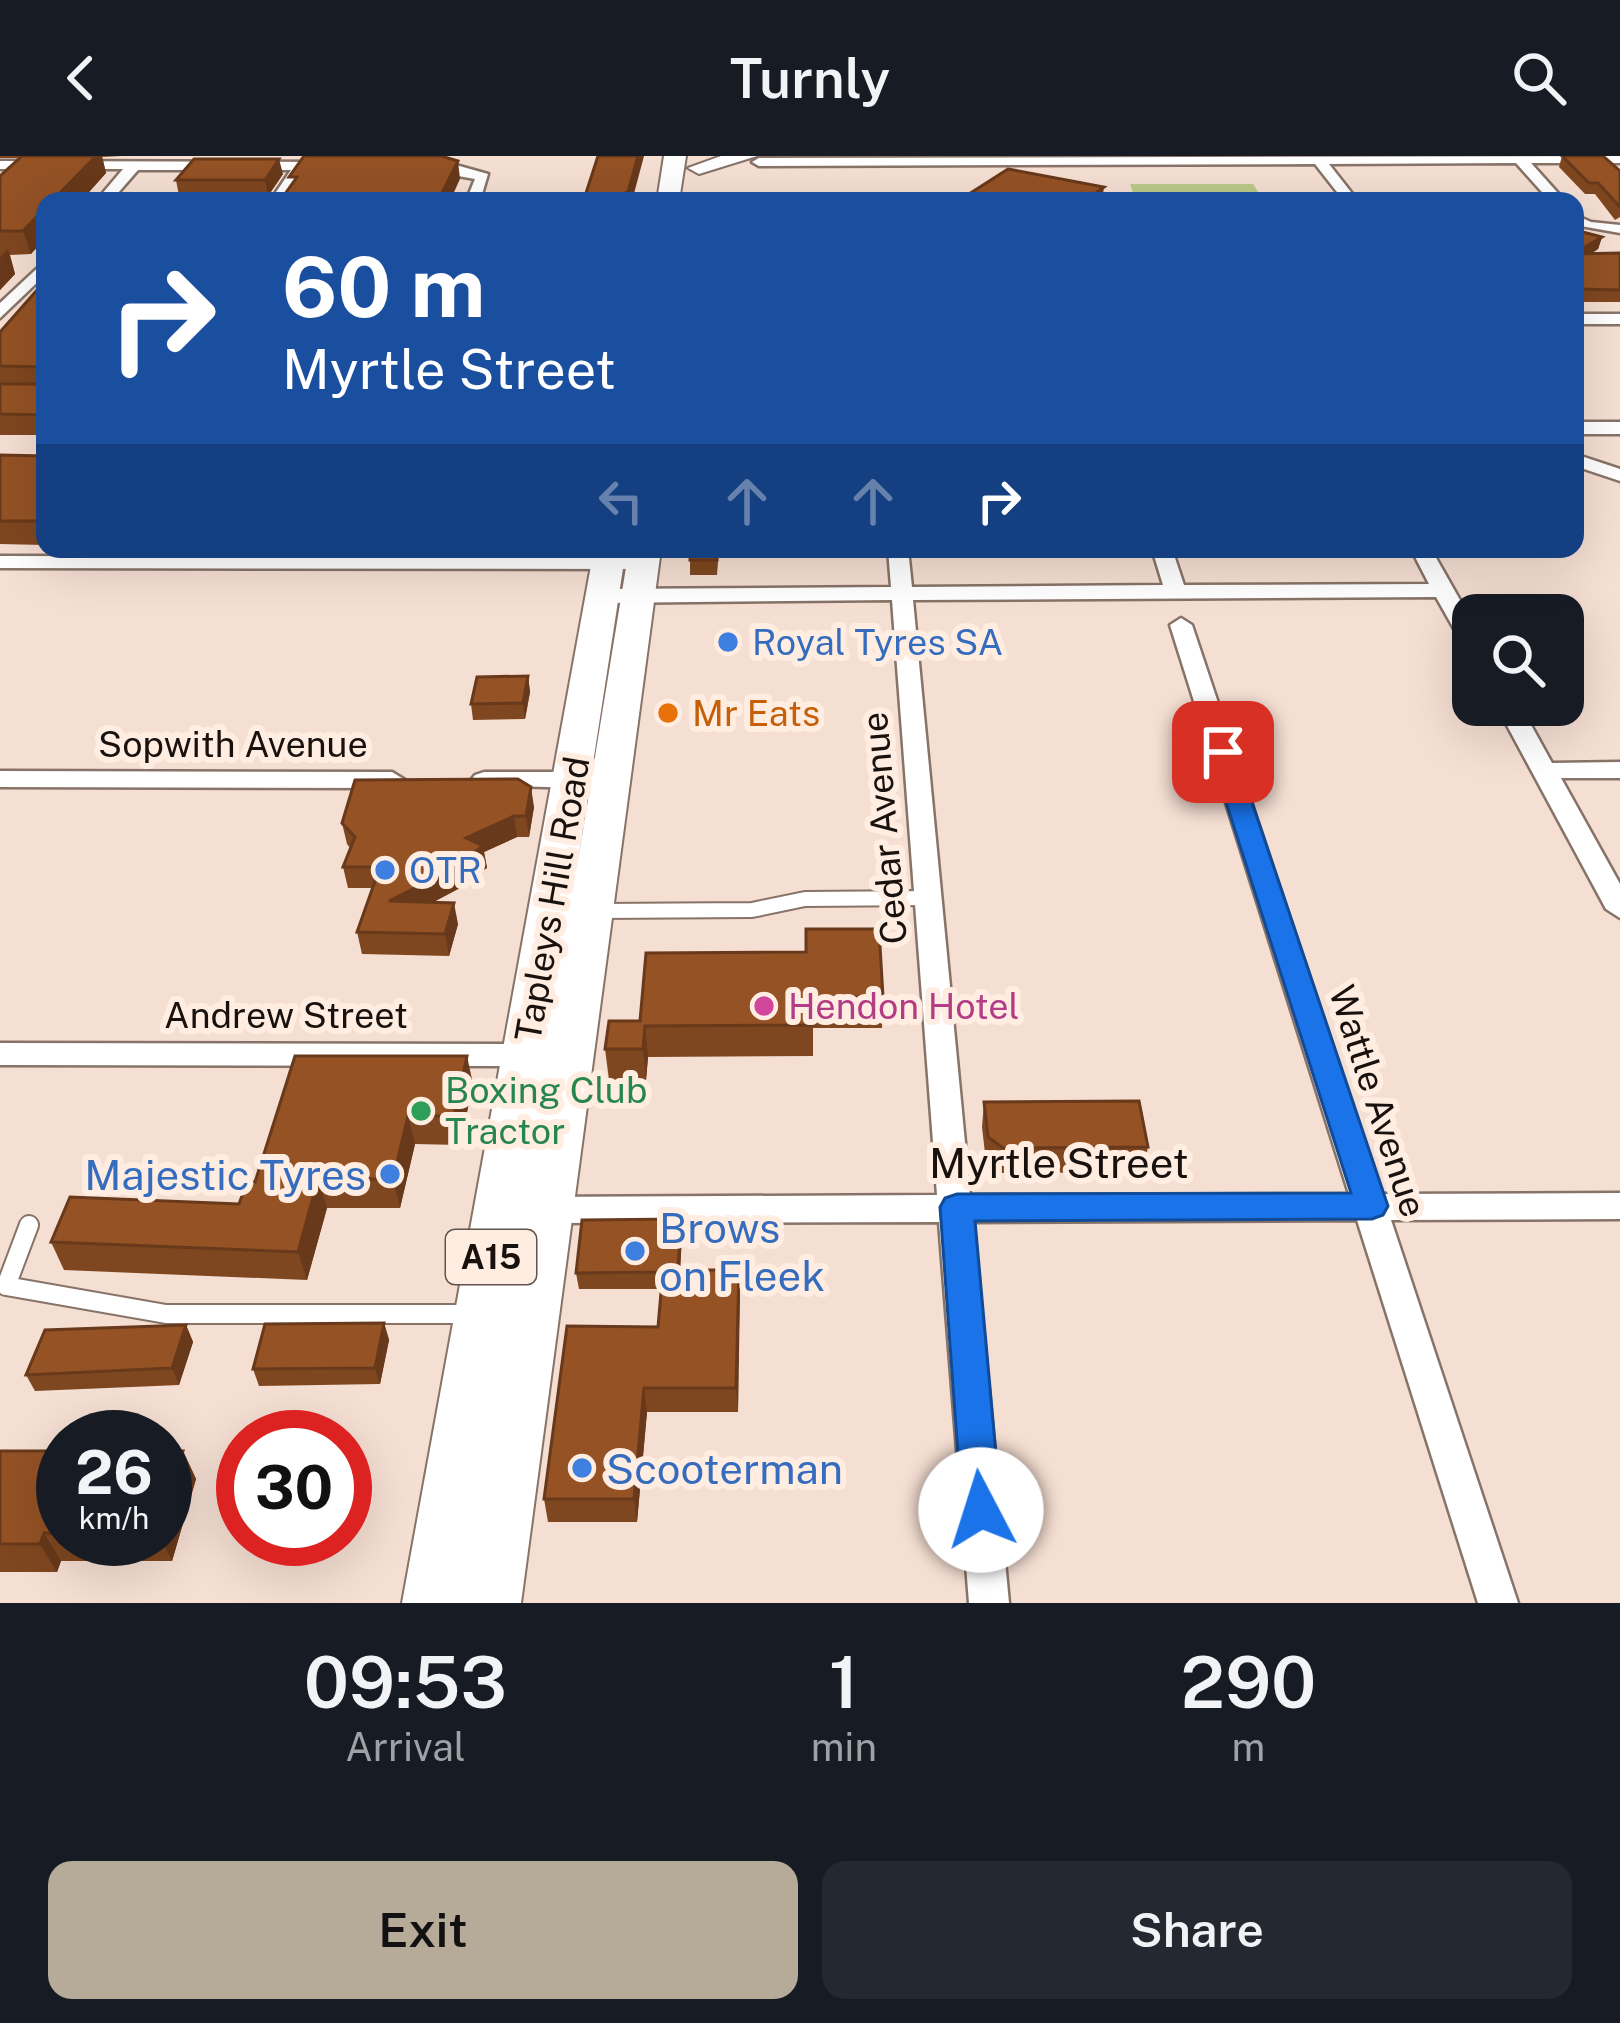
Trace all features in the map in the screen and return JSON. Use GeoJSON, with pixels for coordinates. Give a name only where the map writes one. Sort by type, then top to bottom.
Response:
{"type":"FeatureCollection","features":[{"type":"Feature","properties":{"kind":"main road"},"geometry":{"type":"LineString","coordinates":[[669,192],[675,156]]}},
{"type":"Feature","properties":{"kind":"main road"},"geometry":{"type":"LineString","coordinates":[[698,169],[753,159]]}},
{"type":"Feature","properties":{"kind":"main road","name":"Tapleys Hill Road"},"geometry":{"type":"LineString","coordinates":[[490,1603],[523,1210],[624,569]]}},
{"type":"Feature","properties":{"kind":"main road","name":"Tapleys Hill Road"},"geometry":{"type":"LineString","coordinates":[[433,1603],[482,1314],[523,1210]]}},
{"type":"Feature","properties":{"kind":"street"},"geometry":{"type":"LineString","coordinates":[[753,159],[1250,157],[1321,163],[1620,159]]}},
{"type":"Feature","properties":{"kind":"street"},"geometry":{"type":"LineString","coordinates":[[1519,159],[1550,192]]}},
{"type":"Feature","properties":{"kind":"street"},"geometry":{"type":"LineString","coordinates":[[1321,163],[1344,192]]}},
{"type":"Feature","properties":{"kind":"street"},"geometry":{"type":"LineString","coordinates":[[0,165],[342,166]]}},
{"type":"Feature","properties":{"kind":"street"},"geometry":{"type":"LineString","coordinates":[[111,192],[135,165]]}},
{"type":"Feature","properties":{"kind":"street"},"geometry":{"type":"LineString","coordinates":[[283,192],[301,166]]}},
{"type":"Feature","properties":{"kind":"street"},"geometry":{"type":"LineString","coordinates":[[404,166],[445,166],[483,177],[477,192]]}},
{"type":"Feature","properties":{"kind":"street"},"geometry":{"type":"LineString","coordinates":[[1584,224],[1620,229]]}},
{"type":"Feature","properties":{"kind":"street"},"geometry":{"type":"LineString","coordinates":[[22,264],[36,265]]}},
{"type":"Feature","properties":{"kind":"street"},"geometry":{"type":"LineString","coordinates":[[0,314],[36,275]]}},
{"type":"Feature","properties":{"kind":"street"},"geometry":{"type":"LineString","coordinates":[[1584,319],[1620,319]]}},
{"type":"Feature","properties":{"kind":"street"},"geometry":{"type":"LineString","coordinates":[[1584,428],[1620,428]]}},
{"type":"Feature","properties":{"kind":"street"},"geometry":{"type":"LineString","coordinates":[[1584,463],[1620,475]]}},
{"type":"Feature","properties":{"kind":"street","name":"Cedar Avenue"},"geometry":{"type":"LineString","coordinates":[[899,558],[989,1603]]}},
{"type":"Feature","properties":{"kind":"street"},"geometry":{"type":"LineString","coordinates":[[1165,558],[1176,593]]}},
{"type":"Feature","properties":{"kind":"street"},"geometry":{"type":"LineString","coordinates":[[1426,558],[1452,606]]}},
{"type":"Feature","properties":{"kind":"street"},"geometry":{"type":"LineString","coordinates":[[0,562],[624,569],[902,595],[1443,590]]}},
{"type":"Feature","properties":{"kind":"street","name":"Wattle Avenue"},"geometry":{"type":"LineString","coordinates":[[1181,625],[1498,1603]]}},
{"type":"Feature","properties":{"kind":"street"},"geometry":{"type":"LineString","coordinates":[[1520,726],[1620,909]]}},
{"type":"Feature","properties":{"kind":"street"},"geometry":{"type":"LineString","coordinates":[[1546,771],[1620,770]]}},
{"type":"Feature","properties":{"kind":"street","name":"Sopwith Avenue"},"geometry":{"type":"LineString","coordinates":[[0,779],[591,780]]}},
{"type":"Feature","properties":{"kind":"street","name":"Andrew Street"},"geometry":{"type":"LineString","coordinates":[[0,1054],[549,1055]]}},
{"type":"Feature","properties":{"kind":"street","name":"Myrtle Street"},"geometry":{"type":"LineString","coordinates":[[523,1210],[1620,1206]]}},
{"type":"Feature","properties":{"kind":"lane"},"geometry":{"type":"LineString","coordinates":[[573,911],[752,910],[805,899],[929,898]]}},
{"type":"Feature","properties":{"kind":"lane"},"geometry":{"type":"LineString","coordinates":[[28,1225],[6,1286],[166,1314],[482,1314]]}},
{"type":"Feature","properties":{"kind":"green space"},"geometry":{"type":"Polygon","coordinates":[[[1130,184],[1253,184],[1258,192],[1133,192],[1130,184]]]}},
{"type":"Feature","properties":{"kind":"building"},"geometry":{"type":"Polygon","coordinates":[[[22,156],[96,156],[61,192],[36,192],[36,217],[23,231],[0,231],[0,176],[22,156]]]}},
{"type":"Feature","properties":{"kind":"building"},"geometry":{"type":"Polygon","coordinates":[[[304,156],[441,156],[458,161],[442,192],[286,192],[297,177],[289,177],[304,156]]]}},
{"type":"Feature","properties":{"kind":"building"},"geometry":{"type":"Polygon","coordinates":[[[598,156],[638,156],[628,192],[586,192],[598,156]]]}},
{"type":"Feature","properties":{"kind":"building"},"geometry":{"type":"Polygon","coordinates":[[[1562,156],[1603,156],[1620,171],[1620,207],[1598,183],[1589,183],[1562,156]]]}},
{"type":"Feature","properties":{"kind":"building"},"geometry":{"type":"Polygon","coordinates":[[[194,159],[279,159],[265,180],[176,180],[194,159]]]}},
{"type":"Feature","properties":{"kind":"building"},"geometry":{"type":"Polygon","coordinates":[[[1008,169],[1104,187],[1097,192],[972,192],[1008,169]]]}},
{"type":"Feature","properties":{"kind":"building"},"geometry":{"type":"Polygon","coordinates":[[[1584,232],[1602,237],[1584,248],[1584,232]]]}},
{"type":"Feature","properties":{"kind":"building"},"geometry":{"type":"Polygon","coordinates":[[[1620,253],[1620,290],[1584,289],[1584,254],[1620,253]]]}},
{"type":"Feature","properties":{"kind":"building"},"geometry":{"type":"Polygon","coordinates":[[[36,291],[36,367],[0,366],[0,332],[36,291]]]}},
{"type":"Feature","properties":{"kind":"building"},"geometry":{"type":"Polygon","coordinates":[[[0,384],[36,384],[36,415],[0,414],[0,384]]]}},
{"type":"Feature","properties":{"kind":"building"},"geometry":{"type":"Polygon","coordinates":[[[0,455],[36,456],[36,521],[0,521],[0,455]]]}},
{"type":"Feature","properties":{"kind":"building"},"geometry":{"type":"Polygon","coordinates":[[[528,676],[523,703],[471,704],[477,677],[528,676]]]}},
{"type":"Feature","properties":{"kind":"building"},"geometry":{"type":"Polygon","coordinates":[[[518,779],[531,787],[526,816],[514,816],[466,838],[483,846],[470,855],[474,858],[389,901],[454,903],[445,934],[357,932],[380,867],[343,867],[355,837],[342,823],[355,780],[518,779]]]}},
{"type":"Feature","properties":{"kind":"building"},"geometry":{"type":"Polygon","coordinates":[[[806,929],[879,929],[883,997],[812,997],[813,1025],[645,1026],[643,1049],[605,1049],[609,1021],[640,1021],[646,953],[806,952],[806,929]]]}},
{"type":"Feature","properties":{"kind":"building"},"geometry":{"type":"Polygon","coordinates":[[[295,1056],[467,1056],[454,1116],[408,1116],[393,1179],[318,1179],[298,1252],[51,1242],[70,1197],[239,1204],[247,1182],[255,1182],[295,1056]]]}},
{"type":"Feature","properties":{"kind":"building"},"geometry":{"type":"Polygon","coordinates":[[[1139,1101],[1148,1147],[1003,1148],[988,1137],[984,1102],[1139,1101]]]}},
{"type":"Feature","properties":{"kind":"building"},"geometry":{"type":"Polygon","coordinates":[[[681,1219],[678,1270],[576,1273],[582,1220],[681,1219]]]}},
{"type":"Feature","properties":{"kind":"building"},"geometry":{"type":"Polygon","coordinates":[[[663,1270],[739,1270],[736,1388],[644,1388],[634,1499],[544,1499],[567,1326],[658,1327],[663,1270]]]}},
{"type":"Feature","properties":{"kind":"building"},"geometry":{"type":"Polygon","coordinates":[[[384,1323],[375,1368],[253,1369],[265,1324],[384,1323]]]}},
{"type":"Feature","properties":{"kind":"building"},"geometry":{"type":"Polygon","coordinates":[[[186,1325],[172,1368],[26,1375],[45,1330],[186,1325]]]}},
{"type":"Feature","properties":{"kind":"building"},"geometry":{"type":"Polygon","coordinates":[[[0,1451],[36,1451],[36,1544],[0,1544],[0,1451]]]}},
{"type":"Feature","properties":{"kind":"place","name":"Royal Tyres SA"},"geometry":{"type":"Point","coordinates":[728,642]}},
{"type":"Feature","properties":{"kind":"place","name":"Mr Eats"},"geometry":{"type":"Point","coordinates":[668,713]}},
{"type":"Feature","properties":{"kind":"place","name":"OTR"},"geometry":{"type":"Point","coordinates":[385,870]}},
{"type":"Feature","properties":{"kind":"place","name":"Hendon Hotel"},"geometry":{"type":"Point","coordinates":[764,1006]}},
{"type":"Feature","properties":{"kind":"place","name":"Boxing Club Tractor"},"geometry":{"type":"Point","coordinates":[421,1111]}},
{"type":"Feature","properties":{"kind":"place","name":"Majestic Tyres"},"geometry":{"type":"Point","coordinates":[390,1174]}},
{"type":"Feature","properties":{"kind":"place","name":"Brows on Fleek"},"geometry":{"type":"Point","coordinates":[635,1251]}},
{"type":"Feature","properties":{"kind":"place","name":"Scooterman"},"geometry":{"type":"Point","coordinates":[582,1468]}},
{"type":"Feature","properties":{"kind":"route"},"geometry":{"type":"LineString","coordinates":[[981,1510],[957,1207],[1372,1206],[1223,752]]}}]}
